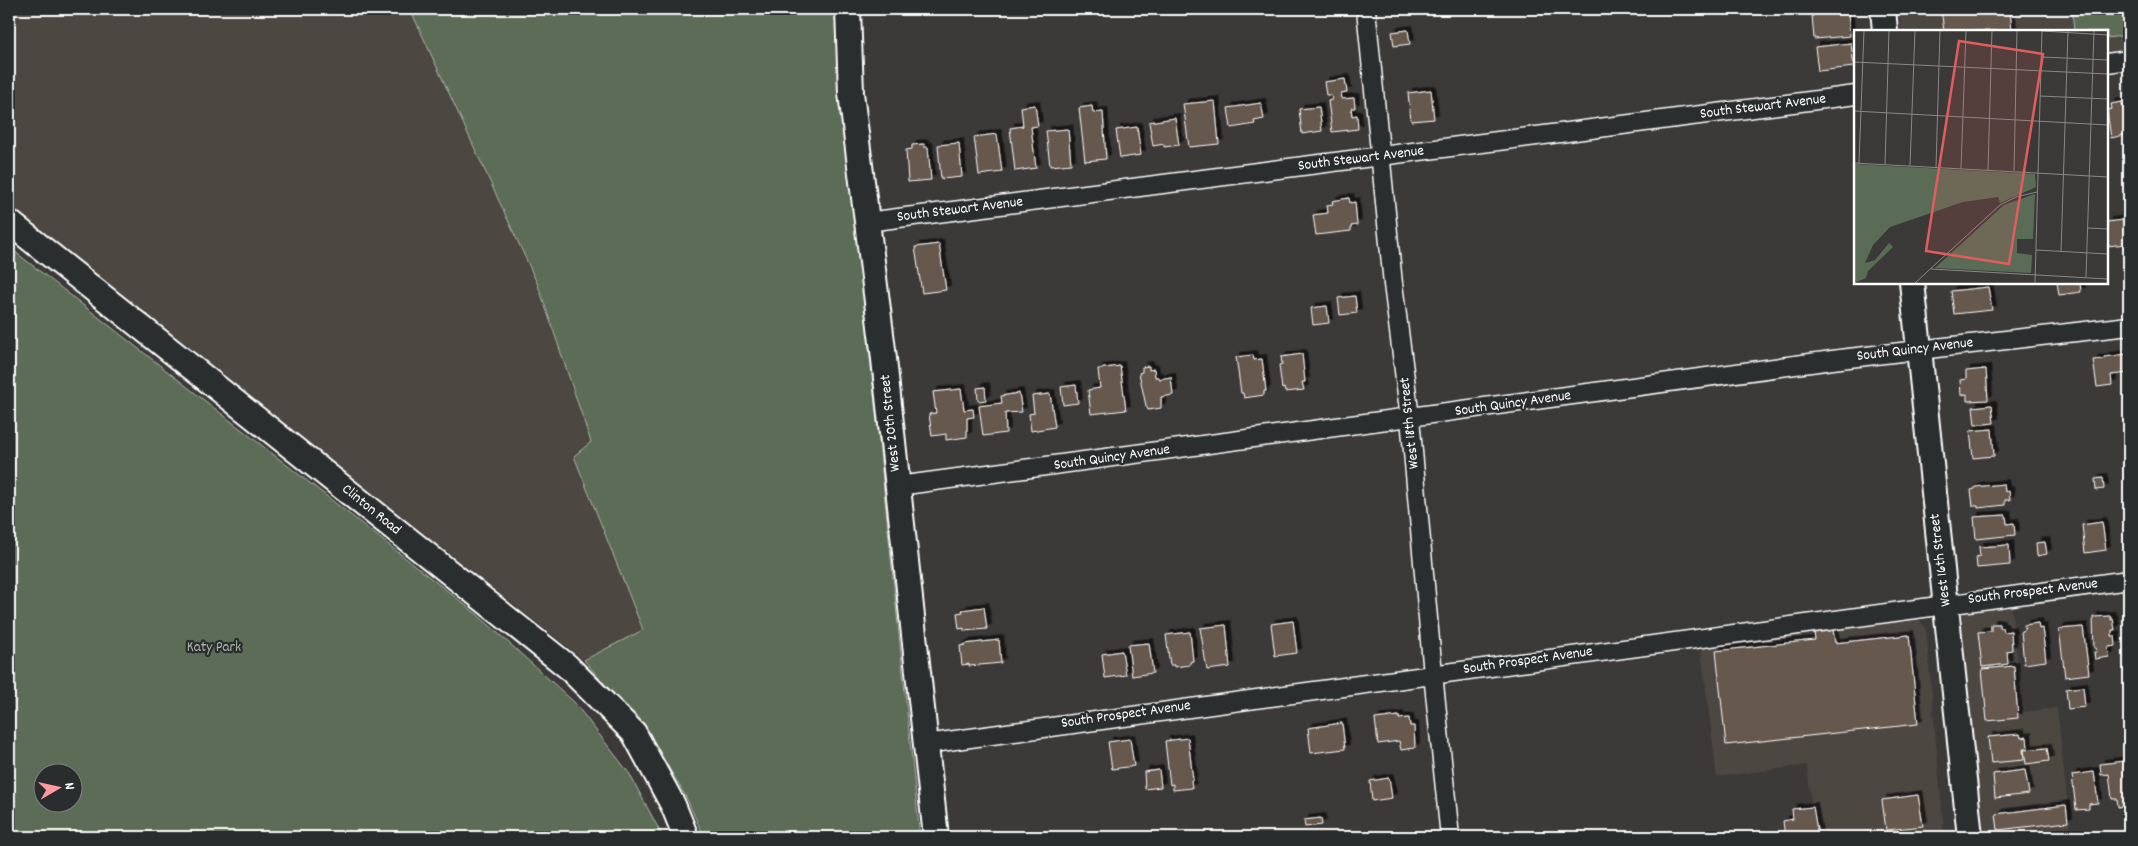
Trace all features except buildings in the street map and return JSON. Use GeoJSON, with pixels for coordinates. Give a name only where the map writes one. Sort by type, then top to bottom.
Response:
{"type":"FeatureCollection","features":[{"type":"Feature","properties":{"kind":"street","name":"West 20th Street"},"geometry":{"type":"LineString","coordinates":[[848,9],[851,93],[868,222],[936,837]]}},
{"type":"Feature","properties":{"kind":"street","name":"West 18th Street"},"geometry":{"type":"LineString","coordinates":[[1366,9],[1382,156],[1393,284],[1410,418],[1450,837]]}},
{"type":"Feature","properties":{"kind":"street"},"geometry":{"type":"LineString","coordinates":[[1883,9],[1885,30]]}},
{"type":"Feature","properties":{"kind":"street"},"geometry":{"type":"LineString","coordinates":[[2108,63],[2129,60]]}},
{"type":"Feature","properties":{"kind":"street","name":"South Stewart Avenue"},"geometry":{"type":"LineString","coordinates":[[868,222],[1854,95]]}},
{"type":"Feature","properties":{"kind":"street","name":"Clinton Road"},"geometry":{"type":"LineString","coordinates":[[9,222],[567,666],[634,733],[673,805],[686,837]]}},
{"type":"Feature","properties":{"kind":"street","name":"West 16th Street"},"geometry":{"type":"LineString","coordinates":[[1912,284],[1970,837]]}},
{"type":"Feature","properties":{"kind":"street","name":"South Quincy Avenue"},"geometry":{"type":"LineString","coordinates":[[898,486],[1840,359],[2129,326]]}},
{"type":"Feature","properties":{"kind":"street","name":"South Prospect Avenue"},"geometry":{"type":"LineString","coordinates":[[926,744],[1946,602],[2129,580]]}},
{"type":"Feature","properties":{"kind":"shaded area"},"geometry":{"type":"Polygon","coordinates":[[[9,9],[410,9],[538,285],[591,442],[574,456],[643,631],[584,660],[9,205],[9,9]]]}},
{"type":"Feature","properties":{"kind":"shaded area"},"geometry":{"type":"Polygon","coordinates":[[[1899,9],[2129,9],[2129,50],[2108,53],[2108,30],[1901,30],[1899,9]]]}},
{"type":"Feature","properties":{"kind":"shaded area"},"geometry":{"type":"Polygon","coordinates":[[[2011,604],[2024,712],[2057,708],[2070,827],[1999,837],[1987,835],[1981,829],[1959,615],[1966,609],[2011,604]]]}},
{"type":"Feature","properties":{"kind":"shaded area"},"geometry":{"type":"Polygon","coordinates":[[[1912,615],[1920,621],[1926,630],[1944,832],[1942,837],[1815,837],[1807,765],[1717,777],[1700,642],[1912,615]]]}},
{"type":"Feature","properties":{"kind":"green space"},"geometry":{"type":"Polygon","coordinates":[[[410,9],[834,9],[920,837],[704,837],[685,795],[653,741],[584,660],[643,630],[574,456],[591,442],[538,285],[410,9]]]}},
{"type":"Feature","properties":{"kind":"green space"},"geometry":{"type":"Polygon","coordinates":[[[2072,9],[2129,9],[2129,35],[2108,38],[2108,30],[2074,30],[2072,9]]]}},
{"type":"Feature","properties":{"kind":"green space","name":"Katy Park"},"geometry":{"type":"Polygon","coordinates":[[[9,247],[478,615],[574,702],[629,773],[663,837],[9,837],[9,247]]]}}]}
